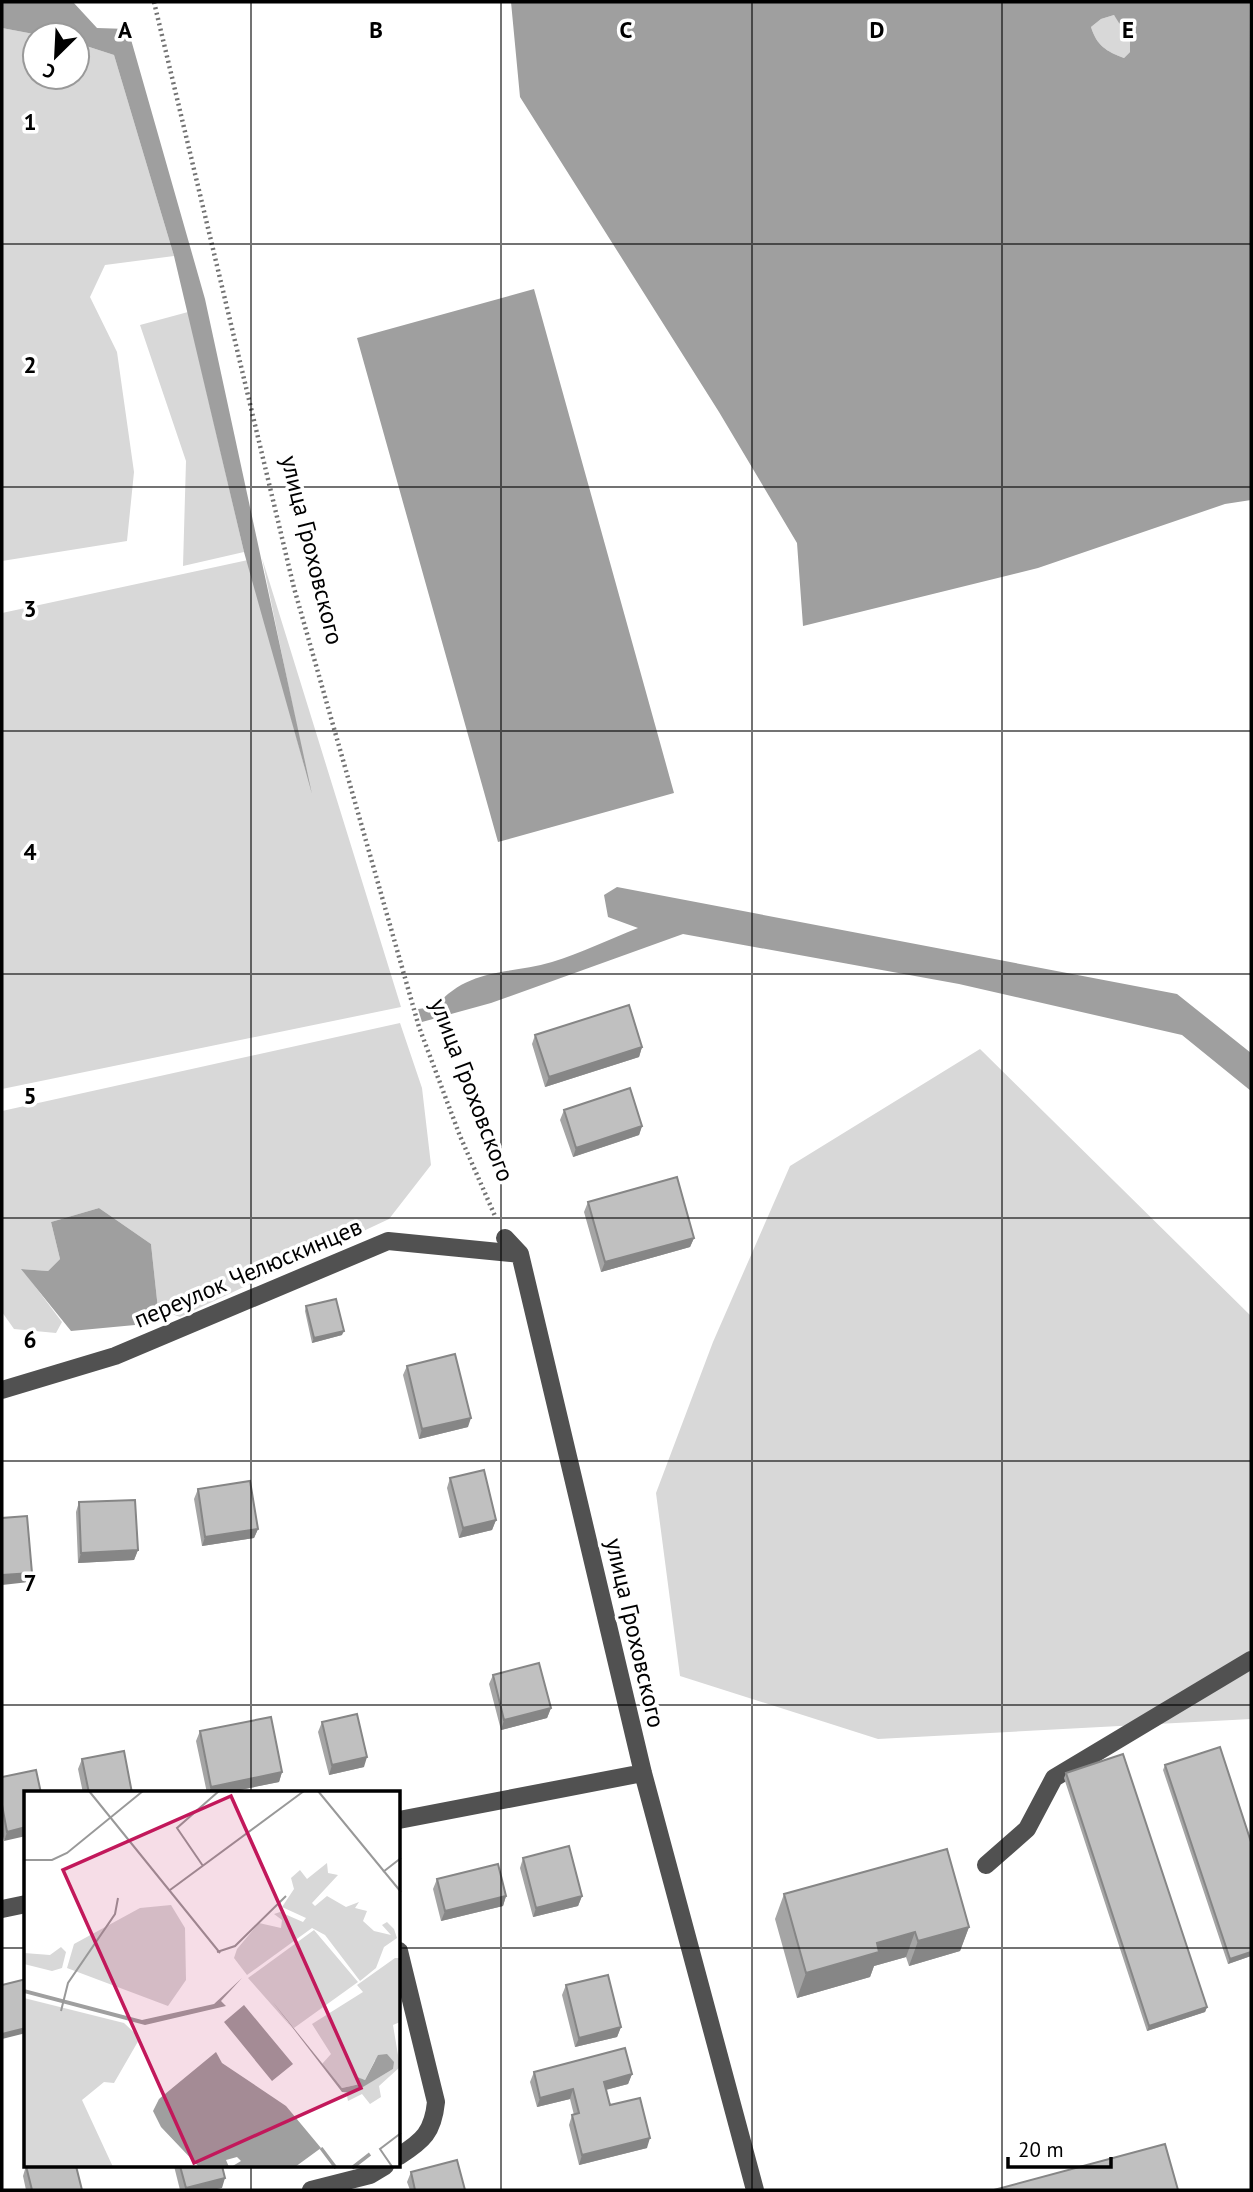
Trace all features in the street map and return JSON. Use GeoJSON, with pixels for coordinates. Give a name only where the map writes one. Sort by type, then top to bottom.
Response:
{"type":"FeatureCollection","features":[{"type":"Feature","properties":{"kind":"street","name":"улица Гроховского"},"geometry":{"type":"LineString","coordinates":[[505,1238],[520,1254],[643,1773],[755,2190]]}},
{"type":"Feature","properties":{"kind":"street","name":"переулок Челюскинцев"},"geometry":{"type":"LineString","coordinates":[[2,1390],[114,1356],[388,1241],[520,1254]]}},
{"type":"Feature","properties":{"kind":"street"},"geometry":{"type":"LineString","coordinates":[[986,1865],[1027,1829],[1054,1778],[1251,1660]]}},
{"type":"Feature","properties":{"kind":"street"},"geometry":{"type":"LineString","coordinates":[[401,1820],[643,1773]]}},
{"type":"Feature","properties":{"kind":"street"},"geometry":{"type":"LineString","coordinates":[[2,1909],[24,1904]]}},
{"type":"Feature","properties":{"kind":"street"},"geometry":{"type":"LineString","coordinates":[[401,1959],[436,2102],[434,2121],[426,2139],[401,2155]]}},
{"type":"Feature","properties":{"kind":"street"},"geometry":{"type":"LineString","coordinates":[[311,2190],[370,2175],[381,2168]]}},
{"type":"Feature","properties":{"kind":"path","name":"улица Гроховского"},"geometry":{"type":"LineString","coordinates":[[154,2],[294,588],[411,1001],[460,1136],[505,1238]]}},
{"type":"Feature","properties":{"kind":"shaded area"},"geometry":{"type":"Polygon","coordinates":[[[2,2],[73,2],[91,21],[21,21],[21,32],[2,28],[2,2]]]}},
{"type":"Feature","properties":{"kind":"shaded area"},"geometry":{"type":"Polygon","coordinates":[[[511,2],[1249,2],[1251,500],[1225,504],[1038,568],[803,626],[797,543],[719,412],[520,97],[511,2]],[[1114,15],[1101,19],[1091,27],[1103,47],[1124,58],[1130,52],[1130,30],[1119,23],[1114,15]]]}},
{"type":"Feature","properties":{"kind":"shaded area"},"geometry":{"type":"Polygon","coordinates":[[[1114,15],[1130,30],[1130,52],[1124,58],[1103,47],[1091,27],[1101,19],[1114,15]]]}},
{"type":"Feature","properties":{"kind":"shaded area"},"geometry":{"type":"Polygon","coordinates":[[[91,22],[97,28],[128,29],[205,299],[312,794],[244,552],[174,256],[114,55],[91,48],[91,22]]]}},
{"type":"Feature","properties":{"kind":"shaded area"},"geometry":{"type":"Polygon","coordinates":[[[2,28],[21,32],[21,91],[91,91],[91,48],[114,55],[174,256],[105,265],[90,297],[117,352],[134,472],[127,541],[2,561],[2,28]]]}},
{"type":"Feature","properties":{"kind":"shaded area"},"geometry":{"type":"Polygon","coordinates":[[[534,289],[674,793],[498,842],[357,338],[534,289]]]}},
{"type":"Feature","properties":{"kind":"shaded area"},"geometry":{"type":"Polygon","coordinates":[[[188,312],[244,552],[183,566],[186,461],[140,325],[188,312]]]}},
{"type":"Feature","properties":{"kind":"shaded area"},"geometry":{"type":"Polygon","coordinates":[[[262,558],[401,1007],[2,1089],[2,613],[248,560],[307,776],[262,558]]]}},
{"type":"Feature","properties":{"kind":"shaded area"},"geometry":{"type":"Polygon","coordinates":[[[617,887],[1177,994],[1251,1053],[1251,1091],[1182,1035],[959,984],[683,934],[491,1003],[422,1022],[418,1009],[435,1007],[461,985],[490,974],[552,962],[638,928],[608,917],[604,895],[617,887]]]}},
{"type":"Feature","properties":{"kind":"shaded area"},"geometry":{"type":"Polygon","coordinates":[[[400,1023],[422,1088],[431,1165],[389,1219],[180,1317],[158,1309],[151,1244],[99,1208],[51,1222],[60,1259],[48,1271],[22,1269],[62,1322],[56,1333],[14,1329],[2,1312],[2,1111],[400,1023]]]}},
{"type":"Feature","properties":{"kind":"shaded area"},"geometry":{"type":"Polygon","coordinates":[[[980,1049],[1251,1316],[1251,1719],[878,1739],[680,1676],[656,1493],[713,1342],[790,1166],[980,1049]]]}},
{"type":"Feature","properties":{"kind":"shaded area"},"geometry":{"type":"Polygon","coordinates":[[[99,1208],[151,1244],[158,1309],[141,1310],[135,1325],[71,1331],[21,1269],[48,1271],[60,1259],[51,1222],[99,1208]]]}},
{"type":"Feature","properties":{"kind":"building"},"geometry":{"type":"Polygon","coordinates":[[[629,1005],[642,1047],[549,1077],[535,1035],[629,1005]]]}},
{"type":"Feature","properties":{"kind":"building"},"geometry":{"type":"Polygon","coordinates":[[[630,1088],[642,1126],[576,1148],[564,1110],[630,1088]]]}},
{"type":"Feature","properties":{"kind":"building"},"geometry":{"type":"Polygon","coordinates":[[[677,1177],[694,1238],[605,1262],[588,1202],[677,1177]]]}},
{"type":"Feature","properties":{"kind":"building"},"geometry":{"type":"Polygon","coordinates":[[[336,1299],[344,1331],[314,1338],[306,1306],[336,1299]]]}},
{"type":"Feature","properties":{"kind":"building"},"geometry":{"type":"Polygon","coordinates":[[[455,1354],[471,1418],[422,1429],[407,1366],[455,1354]]]}},
{"type":"Feature","properties":{"kind":"building"},"geometry":{"type":"Polygon","coordinates":[[[484,1470],[496,1520],[463,1528],[450,1478],[484,1470]]]}},
{"type":"Feature","properties":{"kind":"building"},"geometry":{"type":"Polygon","coordinates":[[[250,1481],[258,1529],[205,1537],[198,1489],[250,1481]]]}},
{"type":"Feature","properties":{"kind":"building"},"geometry":{"type":"Polygon","coordinates":[[[135,1500],[138,1550],[81,1553],[79,1502],[135,1500]]]}},
{"type":"Feature","properties":{"kind":"building"},"geometry":{"type":"Polygon","coordinates":[[[27,1516],[32,1573],[2,1575],[2,1518],[27,1516]]]}},
{"type":"Feature","properties":{"kind":"building"},"geometry":{"type":"Polygon","coordinates":[[[539,1663],[551,1708],[504,1720],[493,1675],[539,1663]]]}},
{"type":"Feature","properties":{"kind":"building"},"geometry":{"type":"Polygon","coordinates":[[[357,1714],[367,1757],[332,1765],[322,1722],[357,1714]]]}},
{"type":"Feature","properties":{"kind":"building"},"geometry":{"type":"Polygon","coordinates":[[[271,1717],[282,1772],[211,1787],[200,1731],[271,1717]]]}},
{"type":"Feature","properties":{"kind":"building"},"geometry":{"type":"Polygon","coordinates":[[[1220,1747],[1251,1842],[1251,1952],[1230,1959],[1165,1765],[1220,1747]]]}},
{"type":"Feature","properties":{"kind":"building"},"geometry":{"type":"Polygon","coordinates":[[[124,1751],[132,1791],[89,1791],[82,1759],[124,1751]]]}},
{"type":"Feature","properties":{"kind":"building"},"geometry":{"type":"Polygon","coordinates":[[[1123,1754],[1207,2007],[1149,2026],[1066,1773],[1123,1754]]]}},
{"type":"Feature","properties":{"kind":"building"},"geometry":{"type":"Polygon","coordinates":[[[36,1770],[41,1791],[24,1791],[24,1828],[7,1832],[2,1805],[2,1777],[36,1770]]]}},
{"type":"Feature","properties":{"kind":"building"},"geometry":{"type":"Polygon","coordinates":[[[569,1846],[582,1896],[536,1908],[523,1858],[569,1846]]]}},
{"type":"Feature","properties":{"kind":"building"},"geometry":{"type":"Polygon","coordinates":[[[947,1849],[969,1927],[918,1941],[915,1932],[877,1943],[879,1952],[806,1973],[784,1894],[947,1849]]]}},
{"type":"Feature","properties":{"kind":"building"},"geometry":{"type":"Polygon","coordinates":[[[498,1864],[506,1896],[445,1911],[437,1879],[498,1864]]]}},
{"type":"Feature","properties":{"kind":"building"},"geometry":{"type":"Polygon","coordinates":[[[608,1975],[621,2027],[579,2038],[566,1985],[608,1975]]]}},
{"type":"Feature","properties":{"kind":"building"},"geometry":{"type":"Polygon","coordinates":[[[24,1980],[24,2028],[2,2034],[2,1985],[24,1980]]]}},
{"type":"Feature","properties":{"kind":"building"},"geometry":{"type":"Polygon","coordinates":[[[625,2048],[632,2074],[604,2082],[610,2105],[640,2098],[650,2138],[582,2155],[572,2115],[579,2113],[573,2089],[540,2098],[534,2072],[625,2048]]]}},
{"type":"Feature","properties":{"kind":"building"},"geometry":{"type":"Polygon","coordinates":[[[1165,2144],[1178,2190],[994,2190],[1165,2144]]]}},
{"type":"Feature","properties":{"kind":"building"},"geometry":{"type":"Polygon","coordinates":[[[457,2160],[465,2190],[415,2190],[411,2172],[457,2160]]]}},
{"type":"Feature","properties":{"kind":"building"},"geometry":{"type":"Polygon","coordinates":[[[26,2168],[76,2168],[82,2190],[32,2190],[26,2168]]]}},
{"type":"Feature","properties":{"kind":"building"},"geometry":{"type":"Polygon","coordinates":[[[181,2168],[222,2168],[225,2178],[186,2188],[181,2168]]]}}]}
